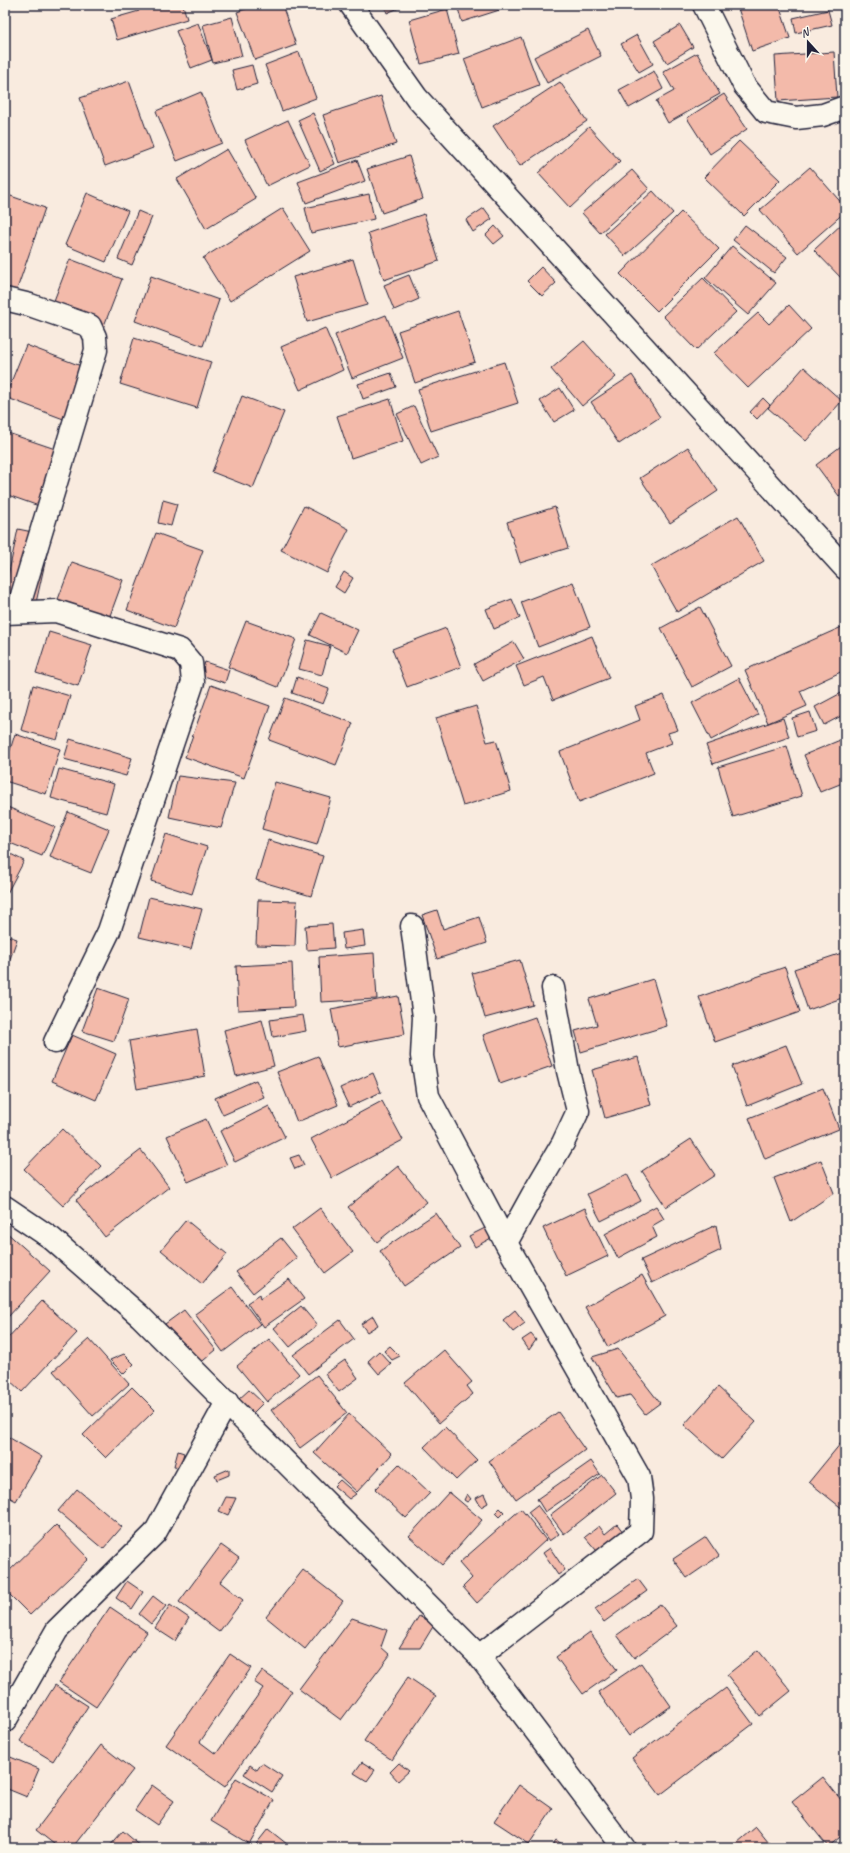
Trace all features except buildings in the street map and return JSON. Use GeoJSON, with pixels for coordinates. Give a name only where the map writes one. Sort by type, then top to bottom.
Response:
{"type":"FeatureCollection","features":[{"type":"Feature","properties":{"kind":"street"},"geometry":{"type":"LineString","coordinates":[[351,5],[418,98],[845,568]]}},
{"type":"Feature","properties":{"kind":"street"},"geometry":{"type":"LineString","coordinates":[[704,5],[744,85],[766,112],[796,118],[823,115],[845,107]]}},
{"type":"Feature","properties":{"kind":"street"},"geometry":{"type":"LineString","coordinates":[[5,299],[30,305],[90,326],[95,337],[96,350],[11,612],[56,610],[180,650],[191,664],[193,682],[109,931],[55,1042]]}},
{"type":"Feature","properties":{"kind":"street"},"geometry":{"type":"LineString","coordinates":[[412,926],[424,1018],[422,1056],[428,1096],[506,1243],[639,1477],[642,1500],[641,1531],[480,1656]]}},
{"type":"Feature","properties":{"kind":"street"},"geometry":{"type":"LineString","coordinates":[[506,1243],[563,1143],[578,1111],[568,1071],[553,988]]}},
{"type":"Feature","properties":{"kind":"street"},"geometry":{"type":"LineString","coordinates":[[5,1207],[51,1238],[140,1316],[480,1656],[624,1848]]}},
{"type":"Feature","properties":{"kind":"street"},"geometry":{"type":"LineString","coordinates":[[5,1721],[57,1630],[155,1533],[226,1402]]}}]}
